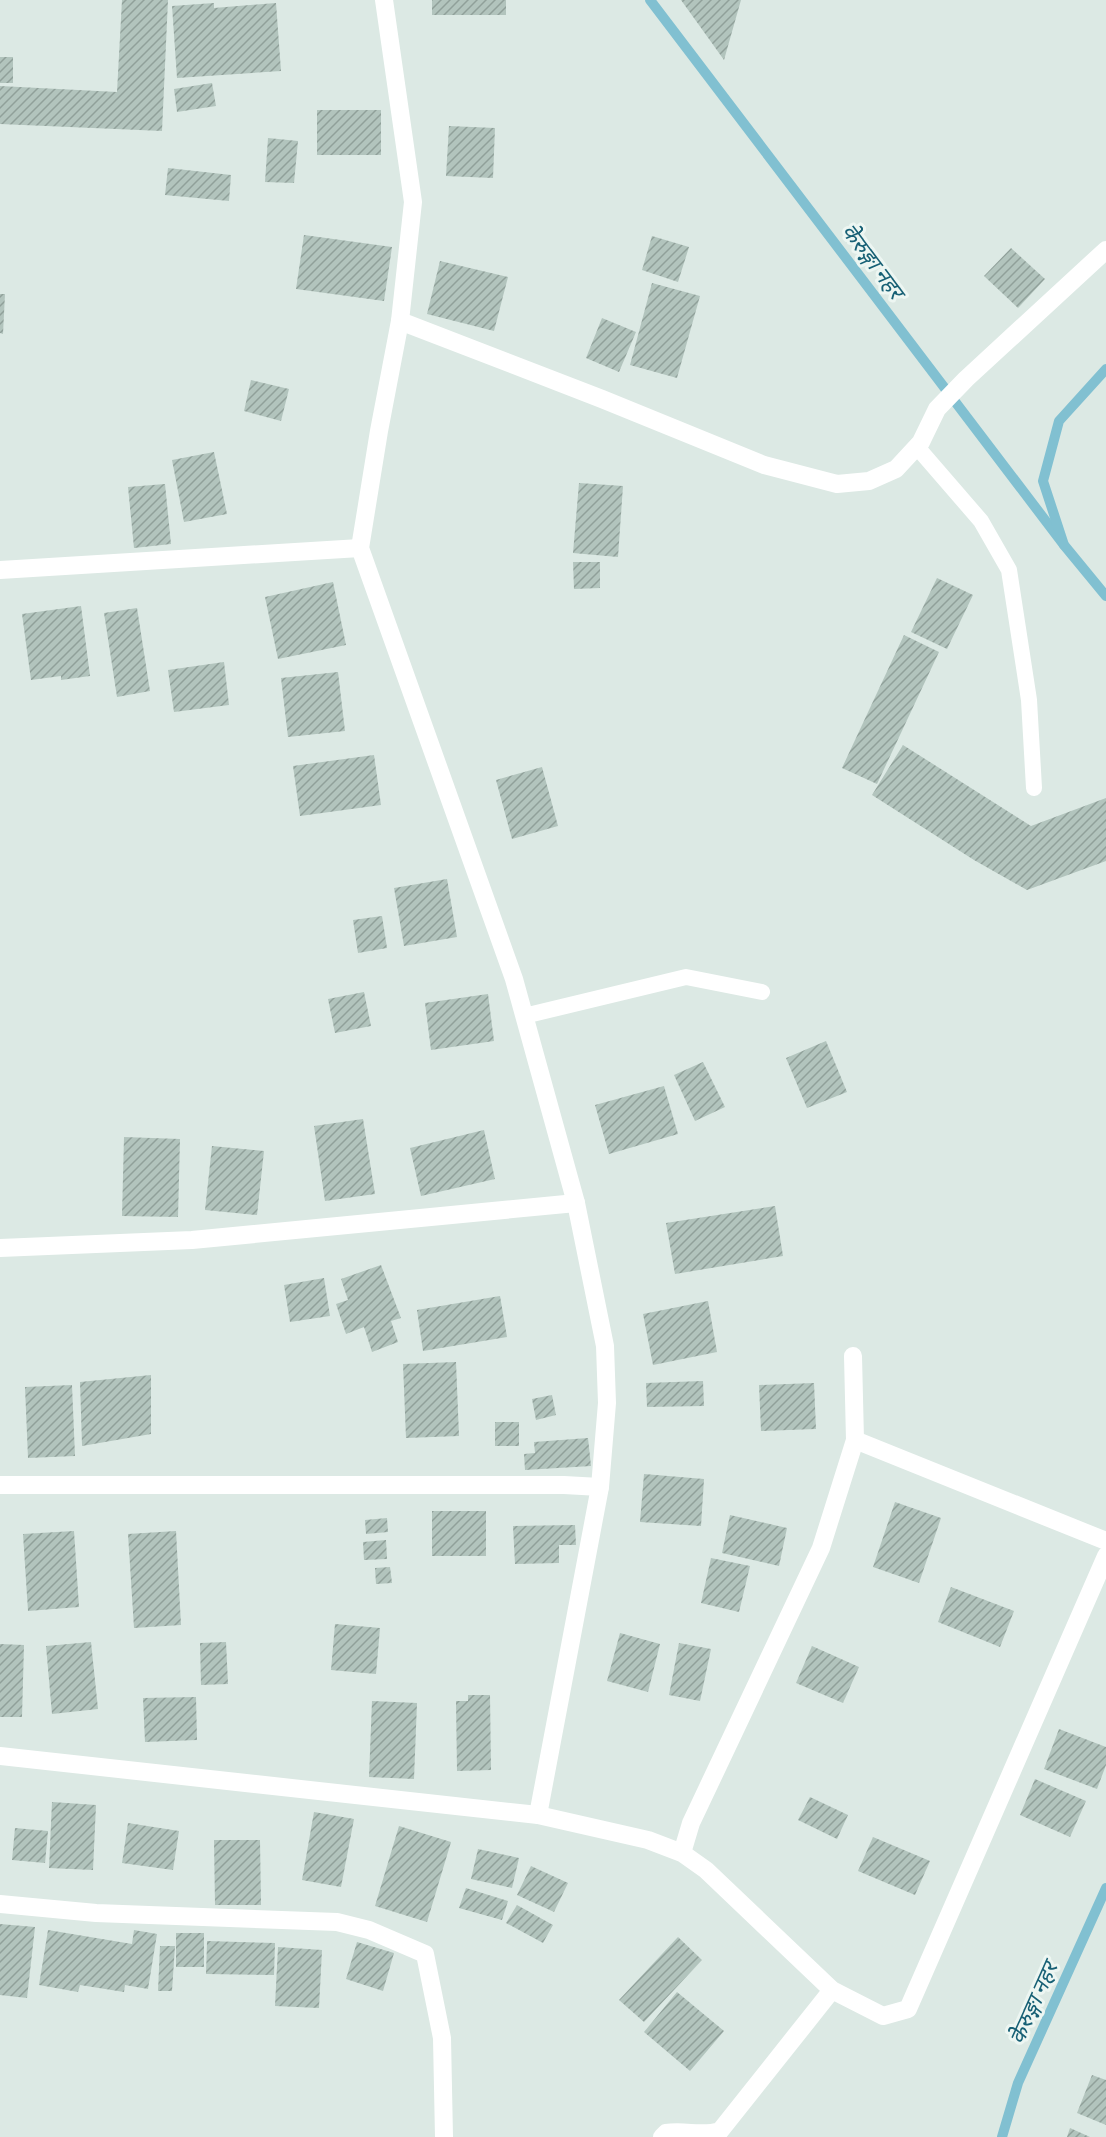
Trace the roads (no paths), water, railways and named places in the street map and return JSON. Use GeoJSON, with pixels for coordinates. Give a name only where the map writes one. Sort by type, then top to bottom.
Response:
{"type":"FeatureCollection","features":[{"type":"Feature","properties":{"kind":"street"},"geometry":{"type":"LineString","coordinates":[[384,0],[412,202],[399,321],[360,548],[514,980],[576,1203],[605,1347],[607,1403],[600,1487],[538,1815]]}},
{"type":"Feature","properties":{"kind":"street"},"geometry":{"type":"LineString","coordinates":[[399,321],[764,465],[837,484],[869,481],[896,469],[921,442],[937,409],[966,379],[1106,250]]}},
{"type":"Feature","properties":{"kind":"street"},"geometry":{"type":"LineString","coordinates":[[0,570],[360,548]]}},
{"type":"Feature","properties":{"kind":"street"},"geometry":{"type":"LineString","coordinates":[[0,1248],[192,1240],[576,1203]]}},
{"type":"Feature","properties":{"kind":"street"},"geometry":{"type":"LineString","coordinates":[[682,1853],[691,1823],[821,1548],[855,1440],[853,1356]]}},
{"type":"Feature","properties":{"kind":"street"},"geometry":{"type":"LineString","coordinates":[[855,1440],[1106,1541]]}},
{"type":"Feature","properties":{"kind":"street"},"geometry":{"type":"LineString","coordinates":[[0,1485],[564,1485],[600,1487]]}},
{"type":"Feature","properties":{"kind":"street"},"geometry":{"type":"LineString","coordinates":[[0,1756],[538,1815],[648,1840],[682,1853],[706,1870],[832,1990],[884,2016],[908,2009],[1102,1575],[1106,1556]]}},
{"type":"Feature","properties":{"kind":"street"},"geometry":{"type":"LineString","coordinates":[[0,1904],[96,1913],[337,1922],[369,1930],[425,1954],[442,2038],[444,2137]]}},
{"type":"Feature","properties":{"kind":"street"},"geometry":{"type":"LineString","coordinates":[[662,2137],[666,2133],[681,2131],[710,2136],[720,2131],[832,1990]]}},
{"type":"Feature","properties":{"kind":"lane"},"geometry":{"type":"LineString","coordinates":[[917,447],[981,521],[1009,570],[1029,700],[1034,788]]}},
{"type":"Feature","properties":{"kind":"lane"},"geometry":{"type":"LineString","coordinates":[[524,1016],[686,976],[762,992]]}},
{"type":"Feature","properties":{"kind":"waterway","name":"केेरुङ्गा नहर"},"geometry":{"type":"LineString","coordinates":[[650,0],[1064,545]]}},
{"type":"Feature","properties":{"kind":"waterway","name":"केेरुङ्गा नहर"},"geometry":{"type":"LineString","coordinates":[[1106,369],[1059,421],[1043,481],[1064,545],[1106,596]]}},
{"type":"Feature","properties":{"kind":"waterway","name":"केेरुङ्गा नहर"},"geometry":{"type":"LineString","coordinates":[[1002,2137],[1018,2083],[1106,1888]]}}]}
